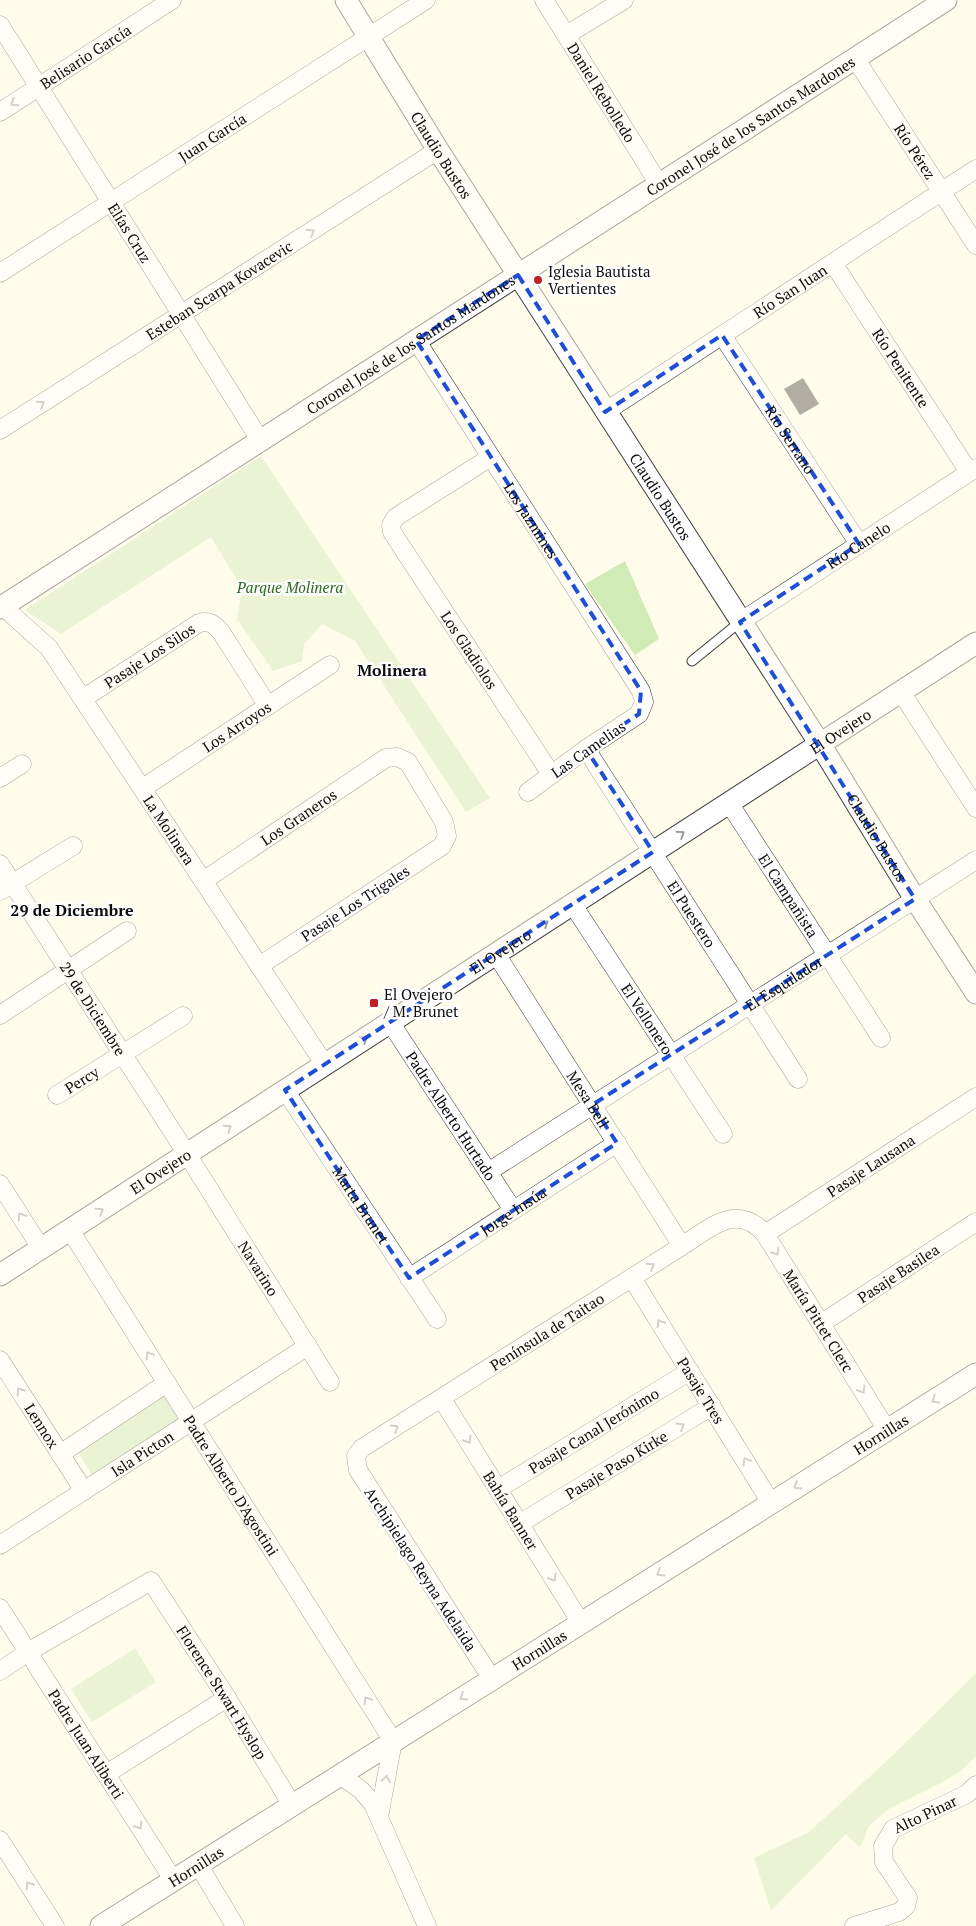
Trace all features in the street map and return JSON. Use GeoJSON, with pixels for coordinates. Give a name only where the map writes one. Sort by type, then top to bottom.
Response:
{"type":"FeatureCollection","features":[{"type":"Feature","properties":{"kind":"street","name":"Belisario García"},"geometry":{"type":"LineString","coordinates":[[0,112],[172,0]]}},
{"type":"Feature","properties":{"kind":"street","name":"Claudio Bustos"},"geometry":{"type":"LineString","coordinates":[[346,0],[438,150],[820,744],[915,899],[976,993]]}},
{"type":"Feature","properties":{"kind":"street","name":"Juan García"},"geometry":{"type":"LineString","coordinates":[[0,273],[426,0]]}},
{"type":"Feature","properties":{"kind":"street","name":"Daniel Rebolledo"},"geometry":{"type":"LineString","coordinates":[[544,0],[659,184]]}},
{"type":"Feature","properties":{"kind":"street"},"geometry":{"type":"LineString","coordinates":[[566,36],[624,0]]}},
{"type":"Feature","properties":{"kind":"street","name":"Coronel José de los Santos Mardones"},"geometry":{"type":"LineString","coordinates":[[1,606],[946,0]]}},
{"type":"Feature","properties":{"kind":"street","name":"Elías Cruz"},"geometry":{"type":"LineString","coordinates":[[0,25],[260,440]]}},
{"type":"Feature","properties":{"kind":"street","name":"Río Pérez"},"geometry":{"type":"LineString","coordinates":[[855,58],[976,245]]}},
{"type":"Feature","properties":{"kind":"street","name":"Esteban Scarpa Kovacevic"},"geometry":{"type":"LineString","coordinates":[[0,430],[438,150]]}},
{"type":"Feature","properties":{"kind":"street","name":"Río San Juan"},"geometry":{"type":"LineString","coordinates":[[605,412],[976,169]]}},
{"type":"Feature","properties":{"kind":"street","name":"Río Penitente"},"geometry":{"type":"LineString","coordinates":[[833,263],[972,470]]}},
{"type":"Feature","properties":{"kind":"street","name":"Río Serrano"},"geometry":{"type":"LineString","coordinates":[[722,335],[858,544]]}},
{"type":"Feature","properties":{"kind":"street","name":"Los Jazmines"},"geometry":{"type":"LineString","coordinates":[[416,340],[641,691],[644,702]]}},
{"type":"Feature","properties":{"kind":"street","name":"Los Gladiolos"},"geometry":{"type":"LineString","coordinates":[[491,456],[396,518],[391,525],[392,532],[551,774]]}},
{"type":"Feature","properties":{"kind":"street","name":"Río Canelo"},"geometry":{"type":"LineString","coordinates":[[740,622],[972,470]]}},
{"type":"Feature","properties":{"kind":"street","name":"La Molinera"},"geometry":{"type":"LineString","coordinates":[[1,606],[49,648],[84,698],[325,1065]]}},
{"type":"Feature","properties":{"kind":"street","name":"Pasaje Los Silos"},"geometry":{"type":"LineString","coordinates":[[84,698],[198,623],[204,622],[215,625],[268,706]]}},
{"type":"Feature","properties":{"kind":"street","name":"El Ovejero"},"geometry":{"type":"LineString","coordinates":[[0,1275],[820,744],[975,647]]}},
{"type":"Feature","properties":{"kind":"street","name":"Los Arroyos"},"geometry":{"type":"LineString","coordinates":[[143,788],[330,664]]}},
{"type":"Feature","properties":{"kind":"street"},"geometry":{"type":"LineString","coordinates":[[901,692],[976,808]]}},
{"type":"Feature","properties":{"kind":"street","name":"Las Camelias"},"geometry":{"type":"LineString","coordinates":[[528,792],[586,749],[639,714],[644,702]]}},
{"type":"Feature","properties":{"kind":"street","name":"El Puestero"},"geometry":{"type":"LineString","coordinates":[[586,749],[798,1079]]}},
{"type":"Feature","properties":{"kind":"street","name":"Pasaje Los Trigales"},"geometry":{"type":"LineString","coordinates":[[259,966],[442,846],[447,836],[444,822],[408,762],[397,757]]}},
{"type":"Feature","properties":{"kind":"street","name":"Los Graneros"},"geometry":{"type":"LineString","coordinates":[[203,881],[386,758],[397,757]]}},
{"type":"Feature","properties":{"kind":"street"},"geometry":{"type":"LineString","coordinates":[[0,778],[22,764]]}},
{"type":"Feature","properties":{"kind":"street","name":"El Campañista"},"geometry":{"type":"LineString","coordinates":[[729,803],[881,1038]]}},
{"type":"Feature","properties":{"kind":"street"},"geometry":{"type":"LineString","coordinates":[[6,887],[73,846]]}},
{"type":"Feature","properties":{"kind":"street","name":"El Esquilador"},"geometry":{"type":"LineString","coordinates":[[488,1172],[976,860]]}},
{"type":"Feature","properties":{"kind":"street","name":"29 de Diciembre"},"geometry":{"type":"LineString","coordinates":[[0,864],[6,887],[68,970],[187,1154]]}},
{"type":"Feature","properties":{"kind":"street","name":"El Vellonero"},"geometry":{"type":"LineString","coordinates":[[573,905],[723,1134]]}},
{"type":"Feature","properties":{"kind":"street"},"geometry":{"type":"LineString","coordinates":[[0,1015],[126,931]]}},
{"type":"Feature","properties":{"kind":"street","name":"Mesa Bell"},"geometry":{"type":"LineString","coordinates":[[496,954],[682,1246]]}},
{"type":"Feature","properties":{"kind":"street","name":"Percy"},"geometry":{"type":"LineString","coordinates":[[57,1095],[183,1016]]}},
{"type":"Feature","properties":{"kind":"street","name":"Padre Alberto Hurtado"},"geometry":{"type":"LineString","coordinates":[[390,1022],[512,1210]]}},
{"type":"Feature","properties":{"kind":"street","name":"Marta Brunet"},"geometry":{"type":"LineString","coordinates":[[285,1090],[437,1319]]}},
{"type":"Feature","properties":{"kind":"street","name":"Pasaje Lausana"},"geometry":{"type":"LineString","coordinates":[[765,1234],[976,1097]]}},
{"type":"Feature","properties":{"kind":"street","name":"Jorge Insúa"},"geometry":{"type":"LineString","coordinates":[[409,1278],[617,1143]]}},
{"type":"Feature","properties":{"kind":"street","name":"Navarino"},"geometry":{"type":"LineString","coordinates":[[187,1154],[330,1382]]}},
{"type":"Feature","properties":{"kind":"street"},"geometry":{"type":"LineString","coordinates":[[0,1184],[41,1248]]}},
{"type":"Feature","properties":{"kind":"street","name":"Península de Taitao"},"geometry":{"type":"LineString","coordinates":[[356,1456],[362,1448],[723,1220],[732,1218],[743,1219]]}},
{"type":"Feature","properties":{"kind":"street","name":"María Pittet Clerc"},"geometry":{"type":"LineString","coordinates":[[743,1219],[754,1223],[765,1234],[887,1430]]}},
{"type":"Feature","properties":{"kind":"street","name":"Pasaje Basilea"},"geometry":{"type":"LineString","coordinates":[[822,1323],[976,1222]]}},
{"type":"Feature","properties":{"kind":"street","name":"Padre Alberto D'Agostini"},"geometry":{"type":"LineString","coordinates":[[70,1230],[392,1741]]}},
{"type":"Feature","properties":{"kind":"street","name":"Pasaje Tres"},"geometry":{"type":"LineString","coordinates":[[632,1278],[771,1503]]}},
{"type":"Feature","properties":{"kind":"street","name":"Isla Picton"},"geometry":{"type":"LineString","coordinates":[[0,1545],[308,1346]]}},
{"type":"Feature","properties":{"kind":"street","name":"Lennox"},"geometry":{"type":"LineString","coordinates":[[0,1360],[84,1491]]}},
{"type":"Feature","properties":{"kind":"street","name":"Pasaje Canal Jerónimo"},"geometry":{"type":"LineString","coordinates":[[498,1489],[690,1371]]}},
{"type":"Feature","properties":{"kind":"street","name":"Hornillas"},"geometry":{"type":"LineString","coordinates":[[101,1926],[199,1866],[392,1741],[976,1374]]}},
{"type":"Feature","properties":{"kind":"street"},"geometry":{"type":"LineString","coordinates":[[60,1454],[167,1383]]}},
{"type":"Feature","properties":{"kind":"street","name":"Bahía Banner"},"geometry":{"type":"LineString","coordinates":[[442,1399],[581,1623]]}},
{"type":"Feature","properties":{"kind":"street","name":"Pasaje Paso Kirke"},"geometry":{"type":"LineString","coordinates":[[520,1524],[712,1406]]}},
{"type":"Feature","properties":{"kind":"street","name":"Archipielago Reyna Adelaida"},"geometry":{"type":"LineString","coordinates":[[356,1456],[358,1470],[492,1679]]}},
{"type":"Feature","properties":{"kind":"street","name":"Florence Stwart Hyslop"},"geometry":{"type":"LineString","coordinates":[[28,1652],[151,1581],[227,1698],[292,1805]]}},
{"type":"Feature","properties":{"kind":"street","name":"Padre Juan Aliberti"},"geometry":{"type":"LineString","coordinates":[[0,1608],[174,1881]]}},
{"type":"Feature","properties":{"kind":"street"},"geometry":{"type":"LineString","coordinates":[[0,1671],[28,1652]]}},
{"type":"Feature","properties":{"kind":"street"},"geometry":{"type":"LineString","coordinates":[[106,1774],[227,1698]]}},
{"type":"Feature","properties":{"kind":"street"},"geometry":{"type":"LineString","coordinates":[[379,1817],[392,1741]]}},
{"type":"Feature","properties":{"kind":"street"},"geometry":{"type":"LineString","coordinates":[[340,1774],[368,1798],[379,1817],[427,1926]]}},
{"type":"Feature","properties":{"kind":"street","name":"Alto Pinar"},"geometry":{"type":"LineString","coordinates":[[854,1926],[899,1912],[906,1906],[908,1898],[884,1862],[883,1846],[893,1829],[973,1795]]}},
{"type":"Feature","properties":{"kind":"street"},"geometry":{"type":"LineString","coordinates":[[0,1840],[55,1926]]}},
{"type":"Feature","properties":{"kind":"street"},"geometry":{"type":"LineString","coordinates":[[199,1866],[235,1926]]}},
{"type":"Feature","properties":{"kind":"lane"},"geometry":{"type":"LineString","coordinates":[[692,661],[740,622]]}},
{"type":"Feature","properties":{"kind":"highlighted area"},"geometry":{"type":"Polygon","coordinates":[[[518,275],[605,412],[722,335],[859,544],[740,622],[915,899],[592,1105],[617,1143],[409,1278],[285,1090],[653,852],[586,749],[639,714],[641,691],[416,340],[518,275]]]}},
{"type":"Feature","properties":{"kind":"green space","name":"Parque Molinera"},"geometry":{"type":"Polygon","coordinates":[[[261,456],[490,798],[466,812],[355,641],[322,624],[304,644],[302,661],[273,671],[237,619],[242,588],[211,537],[61,634],[25,610],[261,456]]]}},
{"type":"Feature","properties":{"kind":"green space"},"geometry":{"type":"Polygon","coordinates":[[[625,561],[659,639],[635,655],[585,584],[625,561]]]}},
{"type":"Feature","properties":{"kind":"green space"},"geometry":{"type":"Polygon","coordinates":[[[165,1395],[180,1419],[92,1475],[77,1451],[165,1395]]]}},
{"type":"Feature","properties":{"kind":"green space"},"geometry":{"type":"Polygon","coordinates":[[[135,1648],[156,1682],[92,1722],[71,1689],[135,1648]]]}},
{"type":"Feature","properties":{"kind":"green space"},"geometry":{"type":"Polygon","coordinates":[[[976,1673],[976,1756],[961,1771],[887,1810],[869,1826],[860,1847],[846,1834],[771,1911],[754,1858],[809,1832],[890,1758],[976,1673]]]}},
{"type":"Feature","properties":{"kind":"building"},"geometry":{"type":"Polygon","coordinates":[[[803,378],[819,404],[800,415],[784,389],[803,378]]]}},
{"type":"Feature","properties":{"kind":"place","name":"Iglesia Bautista Vertientes"},"geometry":{"type":"Point","coordinates":[538,280]}},
{"type":"Feature","properties":{"kind":"place","name":"El Ovejero / M. Brunet"},"geometry":{"type":"Point","coordinates":[374,1003]}},
{"type":"Feature","properties":{"kind":"district","name":"Molinera"},"geometry":{"type":"Point","coordinates":[392,670]}},
{"type":"Feature","properties":{"kind":"district","name":"29 de Diciembre"},"geometry":{"type":"Point","coordinates":[72,910]}}]}
